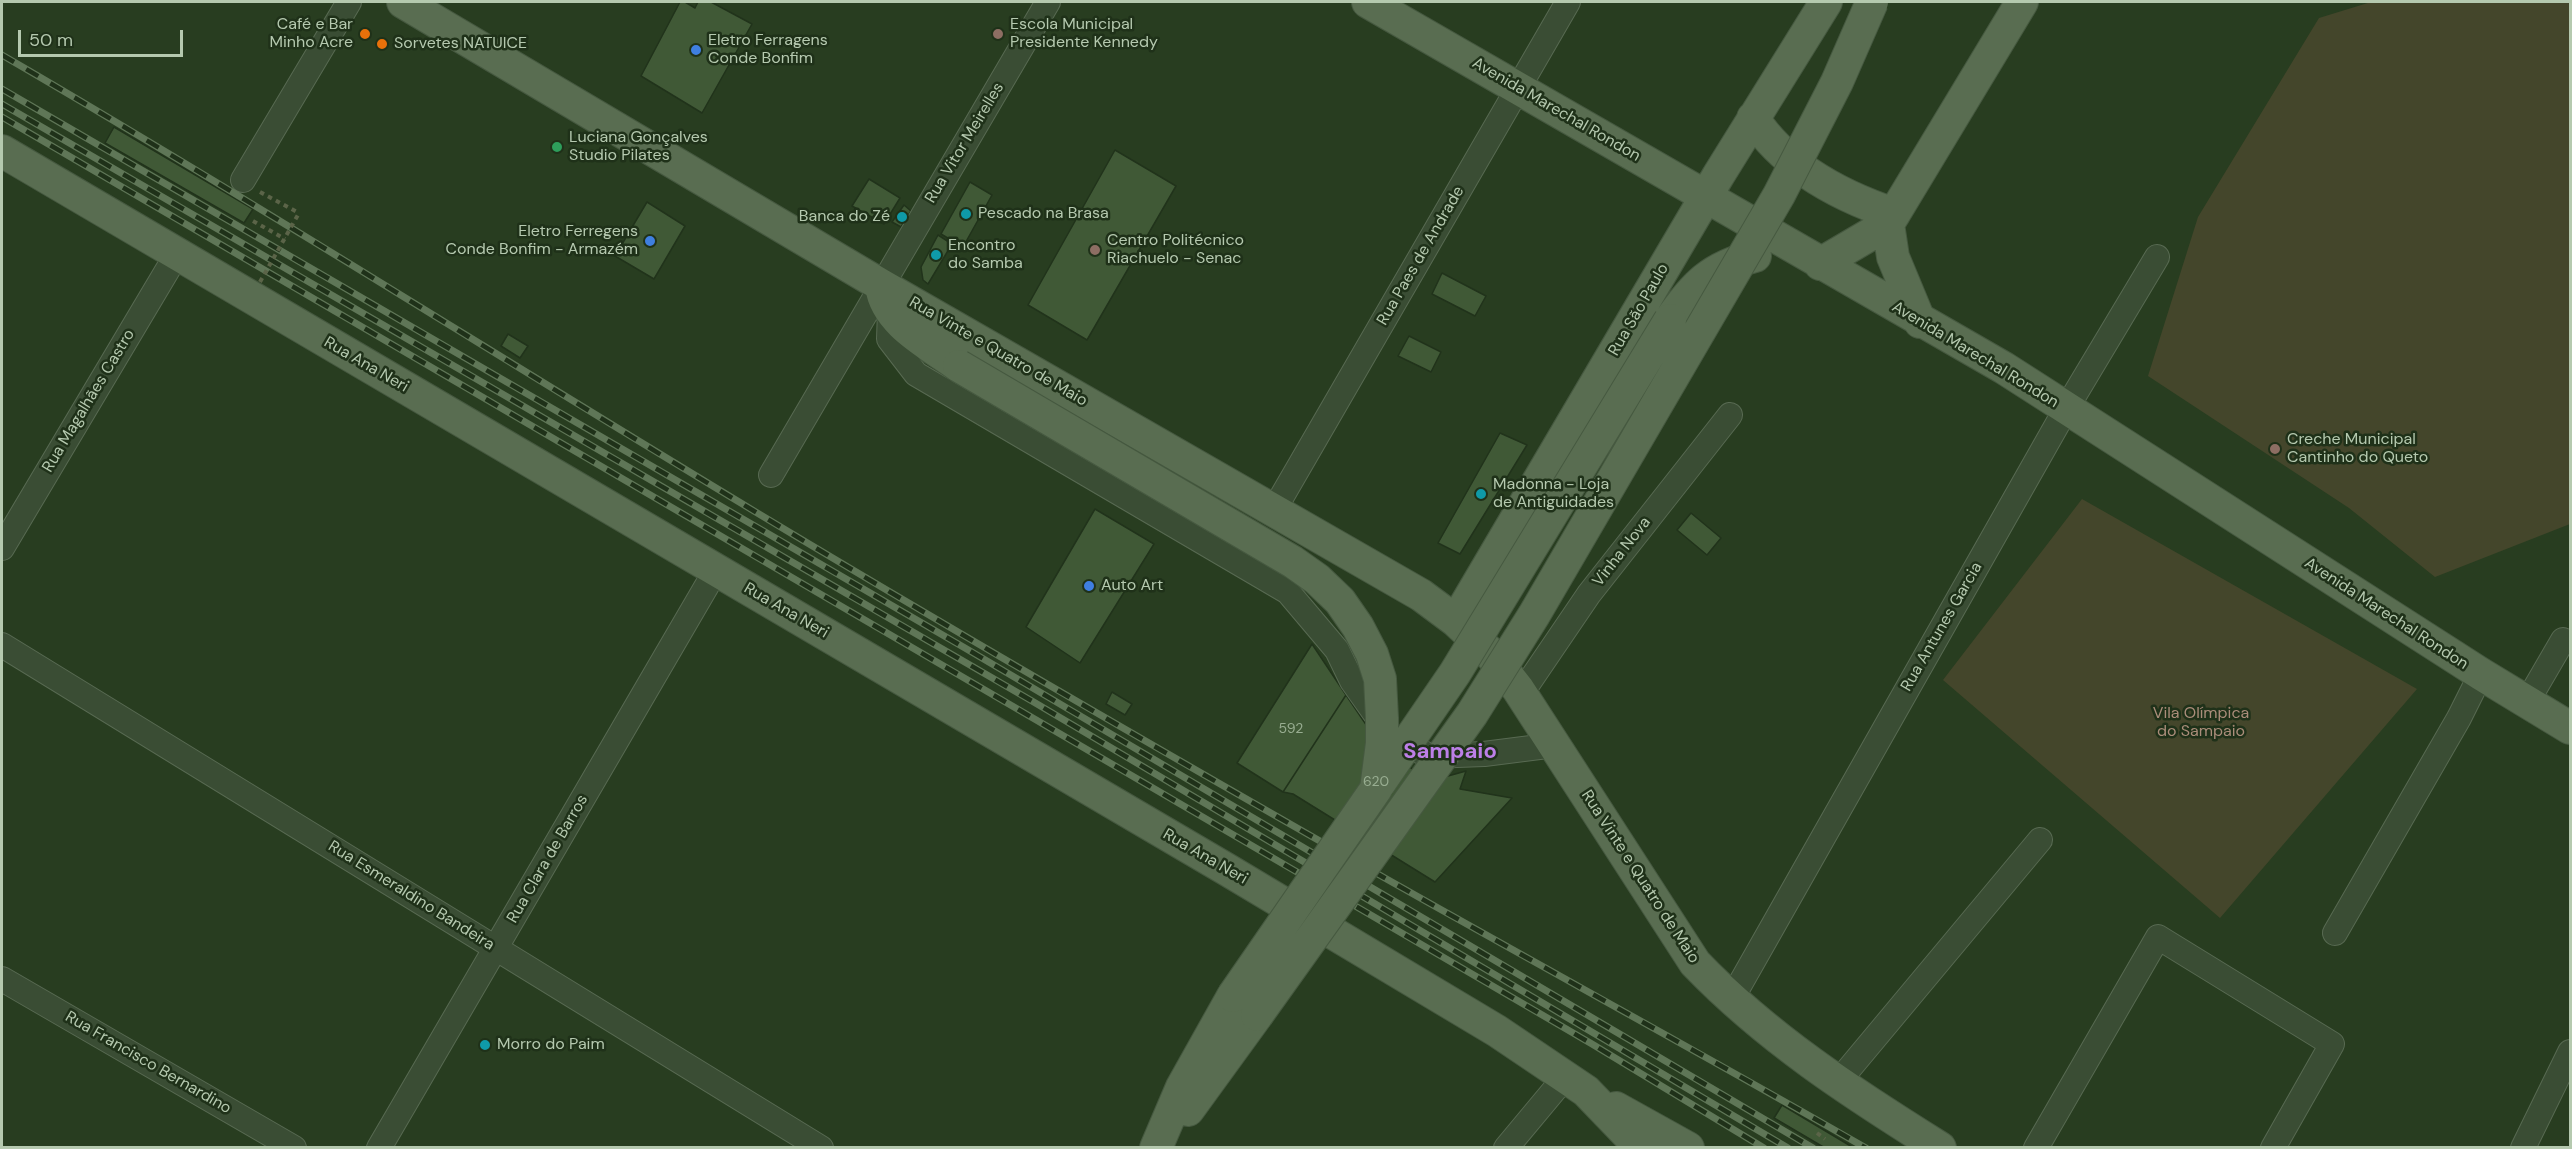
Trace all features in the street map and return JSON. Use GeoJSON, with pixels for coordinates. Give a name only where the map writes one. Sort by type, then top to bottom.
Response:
{"type":"FeatureCollection","features":[{"type":"Feature","properties":{"kind":"main road","name":"Rua Vinte e Quatro de Maio"},"geometry":{"type":"LineString","coordinates":[[403,2],[885,298],[1274,510],[1421,596],[1456,621],[1488,651],[1521,694],[1695,963],[1731,1000],[1789,1047],[1838,1082],[1940,1148]]}},
{"type":"Feature","properties":{"kind":"main road","name":"Avenida Marechal Rondon"},"geometry":{"type":"LineString","coordinates":[[1368,2],[1920,322],[2004,368],[2481,674],[2571,728]]}},
{"type":"Feature","properties":{"kind":"main road","name":"Rua São Paulo"},"geometry":{"type":"LineString","coordinates":[[1456,621],[1706,196],[1826,2]]}},
{"type":"Feature","properties":{"kind":"main road"},"geometry":{"type":"LineString","coordinates":[[1161,1148],[1472,714],[1534,615],[1779,195],[1838,82],[1872,2]]}},
{"type":"Feature","properties":{"kind":"main road"},"geometry":{"type":"LineString","coordinates":[[1156,1148],[1182,1086],[1233,996],[1455,673],[1691,289],[1730,264],[1775,252],[1813,259],[1891,219],[2022,2]]}},
{"type":"Feature","properties":{"kind":"main road"},"geometry":{"type":"LineString","coordinates":[[1753,118],[1780,152],[1803,169],[1891,219]]}},
{"type":"Feature","properties":{"kind":"main road","name":"Rua Ana Neri"},"geometry":{"type":"LineString","coordinates":[[2,151],[1226,869],[1497,1030],[1576,1084]]}},
{"type":"Feature","properties":{"kind":"main road"},"geometry":{"type":"LineString","coordinates":[[1891,219],[1893,257],[1920,322]]}},
{"type":"Feature","properties":{"kind":"main road"},"geometry":{"type":"LineString","coordinates":[[885,298],[909,329],[958,366],[1293,561],[1317,579],[1340,601],[1358,627],[1380,679],[1382,743],[1376,789]]}},
{"type":"Feature","properties":{"kind":"main road"},"geometry":{"type":"LineString","coordinates":[[1576,1084],[1641,1148]]}},
{"type":"Feature","properties":{"kind":"main road"},"geometry":{"type":"LineString","coordinates":[[1576,1084],[1688,1148]]}},
{"type":"Feature","properties":{"kind":"street"},"geometry":{"type":"LineString","coordinates":[[250,185],[349,2]]}},
{"type":"Feature","properties":{"kind":"street","name":"Rua Vitor Meirelles"},"geometry":{"type":"LineString","coordinates":[[771,475],[885,298],[1048,2]]}},
{"type":"Feature","properties":{"kind":"street","name":"Rua Paes de Andrade"},"geometry":{"type":"LineString","coordinates":[[1274,510],[1568,2]]}},
{"type":"Feature","properties":{"kind":"street","name":"Rua Magalhães Castro"},"geometry":{"type":"LineString","coordinates":[[2,548],[177,254]]}},
{"type":"Feature","properties":{"kind":"street","name":"Rua Antunes Garcia"},"geometry":{"type":"LineString","coordinates":[[1731,1000],[2066,409],[2157,257]]}},
{"type":"Feature","properties":{"kind":"street","name":"Rua Vinte e Quatro de Maio"},"geometry":{"type":"LineString","coordinates":[[885,298],[889,339],[916,374],[1288,592],[1337,650],[1352,681],[1393,739],[1430,756],[1484,754],[1555,745]]}},
{"type":"Feature","properties":{"kind":"street","name":"Vinha Nova"},"geometry":{"type":"LineString","coordinates":[[1521,694],[1589,594],[1730,415]]}},
{"type":"Feature","properties":{"kind":"street","name":"Rua Clara de Barros"},"geometry":{"type":"LineString","coordinates":[[380,1148],[716,570]]}},
{"type":"Feature","properties":{"kind":"street"},"geometry":{"type":"LineString","coordinates":[[2528,702],[2563,640]]}},
{"type":"Feature","properties":{"kind":"street","name":"Rua Esmeraldino Bandeira"},"geometry":{"type":"LineString","coordinates":[[2,645],[821,1148]]}},
{"type":"Feature","properties":{"kind":"street"},"geometry":{"type":"LineString","coordinates":[[2334,933],[2459,718],[2481,674]]}},
{"type":"Feature","properties":{"kind":"street"},"geometry":{"type":"LineString","coordinates":[[1838,1082],[2040,840]]}},
{"type":"Feature","properties":{"kind":"street"},"geometry":{"type":"LineString","coordinates":[[2036,1148],[2158,937],[2332,1044],[2273,1148]]}},
{"type":"Feature","properties":{"kind":"street","name":"Rua Francisco Bernardino"},"geometry":{"type":"LineString","coordinates":[[2,979],[294,1148]]}},
{"type":"Feature","properties":{"kind":"street"},"geometry":{"type":"LineString","coordinates":[[2523,1148],[2571,1052]]}},
{"type":"Feature","properties":{"kind":"street"},"geometry":{"type":"LineString","coordinates":[[1506,1148],[1576,1084]]}},
{"type":"Feature","properties":{"kind":"path"},"geometry":{"type":"LineString","coordinates":[[250,185],[299,213],[260,282]]}},
{"type":"Feature","properties":{"kind":"path"},"geometry":{"type":"LineString","coordinates":[[253,221],[285,239]]}},
{"type":"Feature","properties":{"kind":"path"},"geometry":{"type":"LineString","coordinates":[[1817,1133],[1825,1139]]}},
{"type":"Feature","properties":{"kind":"green space"},"geometry":{"type":"Polygon","coordinates":[[[2371,2],[2570,2],[2570,524],[2435,577],[2349,508],[2148,376],[2198,217],[2319,18],[2371,2]]]}},
{"type":"Feature","properties":{"kind":"green space","name":"Vila Olímpica do Sampaio"},"geometry":{"type":"Polygon","coordinates":[[[2082,499],[2417,689],[2220,918],[1943,680],[2082,499]]]}},
{"type":"Feature","properties":{"kind":"building","name":"Eletro Ferragens Conde Bonfim"},"geometry":{"type":"Polygon","coordinates":[[[680,2],[685,2],[695,8],[698,2],[711,2],[752,24],[702,113],[641,76],[680,2]]]}},
{"type":"Feature","properties":{"kind":"building"},"geometry":{"type":"Polygon","coordinates":[[[114,127],[253,209],[244,223],[105,143],[114,127]]]}},
{"type":"Feature","properties":{"kind":"building","name":"Centro Politécnico Riachuelo - Senac"},"geometry":{"type":"Polygon","coordinates":[[[1115,150],[1176,186],[1087,340],[1028,305],[1115,150]]]}},
{"type":"Feature","properties":{"kind":"building"},"geometry":{"type":"Polygon","coordinates":[[[869,179],[900,198],[884,224],[852,206],[869,179]]]}},
{"type":"Feature","properties":{"kind":"building","name":"Pescado na Brasa"},"geometry":{"type":"Polygon","coordinates":[[[970,182],[992,195],[963,247],[941,234],[970,182]]]}},
{"type":"Feature","properties":{"kind":"building","name":"Eletro Ferregens Conde Bonfim - Armazém"},"geometry":{"type":"Polygon","coordinates":[[[647,202],[685,226],[654,279],[615,256],[647,202]]]}},
{"type":"Feature","properties":{"kind":"building","name":"Banca do Zé"},"geometry":{"type":"Polygon","coordinates":[[[904,205],[911,211],[901,227],[892,222],[904,205]]]}},
{"type":"Feature","properties":{"kind":"building","name":"Encontro do Samba"},"geometry":{"type":"Polygon","coordinates":[[[938,235],[952,244],[928,284],[923,280],[921,267],[938,235]]]}},
{"type":"Feature","properties":{"kind":"building"},"geometry":{"type":"Polygon","coordinates":[[[1442,273],[1486,296],[1475,316],[1432,294],[1442,273]]]}},
{"type":"Feature","properties":{"kind":"building"},"geometry":{"type":"Polygon","coordinates":[[[508,334],[528,346],[520,358],[501,346],[508,334]]]}},
{"type":"Feature","properties":{"kind":"building"},"geometry":{"type":"Polygon","coordinates":[[[1409,336],[1441,352],[1431,372],[1398,356],[1409,336]]]}},
{"type":"Feature","properties":{"kind":"building","name":"Madonna - Loja de Antiguidades"},"geometry":{"type":"Polygon","coordinates":[[[1500,433],[1527,445],[1460,554],[1438,543],[1500,433]]]}},
{"type":"Feature","properties":{"kind":"building","name":"Auto Art"},"geometry":{"type":"Polygon","coordinates":[[[1095,509],[1154,544],[1080,663],[1026,627],[1095,509]]]}},
{"type":"Feature","properties":{"kind":"building"},"geometry":{"type":"Polygon","coordinates":[[[1691,513],[1721,538],[1707,555],[1677,530],[1691,513]]]}},
{"type":"Feature","properties":{"kind":"building"},"geometry":{"type":"Polygon","coordinates":[[[1312,644],[1346,695],[1283,792],[1237,763],[1312,644]]]}},
{"type":"Feature","properties":{"kind":"building"},"geometry":{"type":"Polygon","coordinates":[[[1112,692],[1132,704],[1125,715],[1106,704],[1112,692]]]}},
{"type":"Feature","properties":{"kind":"building"},"geometry":{"type":"Polygon","coordinates":[[[1346,695],[1367,726],[1392,754],[1419,774],[1448,776],[1466,771],[1460,789],[1512,798],[1435,882],[1293,794],[1283,792],[1346,695]]]}},
{"type":"Feature","properties":{"kind":"building"},"geometry":{"type":"Polygon","coordinates":[[[1782,1105],[1854,1148],[1825,1148],[1774,1118],[1782,1105]]]}},
{"type":"Feature","properties":{"kind":"railway"},"geometry":{"type":"LineString","coordinates":[[2,55],[191,167],[754,511],[989,650],[1383,877],[1866,1148]]}},
{"type":"Feature","properties":{"kind":"railway"},"geometry":{"type":"LineString","coordinates":[[2,89],[965,648],[1813,1148]]}},
{"type":"Feature","properties":{"kind":"railway"},"geometry":{"type":"LineString","coordinates":[[2,104],[1032,701],[1788,1148]]}},
{"type":"Feature","properties":{"kind":"railway"},"geometry":{"type":"LineString","coordinates":[[2,117],[1592,1044],[1764,1148]]}},
{"type":"Feature","properties":{"kind":"place","name":"Café e Bar Minho Acre"},"geometry":{"type":"Point","coordinates":[365,34]}},
{"type":"Feature","properties":{"kind":"place","name":"Escola Municipal Presidente Kennedy"},"geometry":{"type":"Point","coordinates":[998,34]}},
{"type":"Feature","properties":{"kind":"place","name":"Sorvetes NATUICE"},"geometry":{"type":"Point","coordinates":[382,44]}},
{"type":"Feature","properties":{"kind":"place","name":"Eletro Ferragens Conde Bonfim"},"geometry":{"type":"Point","coordinates":[696,50]}},
{"type":"Feature","properties":{"kind":"place","name":"Luciana Gonçalves Studio Pilates"},"geometry":{"type":"Point","coordinates":[557,147]}},
{"type":"Feature","properties":{"kind":"place","name":"Pescado na Brasa"},"geometry":{"type":"Point","coordinates":[966,214]}},
{"type":"Feature","properties":{"kind":"place","name":"Banca do Zé"},"geometry":{"type":"Point","coordinates":[902,217]}},
{"type":"Feature","properties":{"kind":"place","name":"Eletro Ferregens Conde Bonfim - Armazém"},"geometry":{"type":"Point","coordinates":[650,241]}},
{"type":"Feature","properties":{"kind":"place","name":"Centro Politécnico Riachuelo - Senac"},"geometry":{"type":"Point","coordinates":[1095,250]}},
{"type":"Feature","properties":{"kind":"place","name":"Encontro do Samba"},"geometry":{"type":"Point","coordinates":[936,255]}},
{"type":"Feature","properties":{"kind":"place","name":"Creche Municipal Cantinho do Queto"},"geometry":{"type":"Point","coordinates":[2275,449]}},
{"type":"Feature","properties":{"kind":"place","name":"Madonna - Loja de Antiguidades"},"geometry":{"type":"Point","coordinates":[1481,494]}},
{"type":"Feature","properties":{"kind":"place","name":"Auto Art"},"geometry":{"type":"Point","coordinates":[1089,586]}},
{"type":"Feature","properties":{"kind":"place","name":"Morro do Paim"},"geometry":{"type":"Point","coordinates":[485,1045]}},
{"type":"Feature","properties":{"kind":"district","name":"Sampaio"},"geometry":{"type":"Point","coordinates":[1450,752]}}]}
